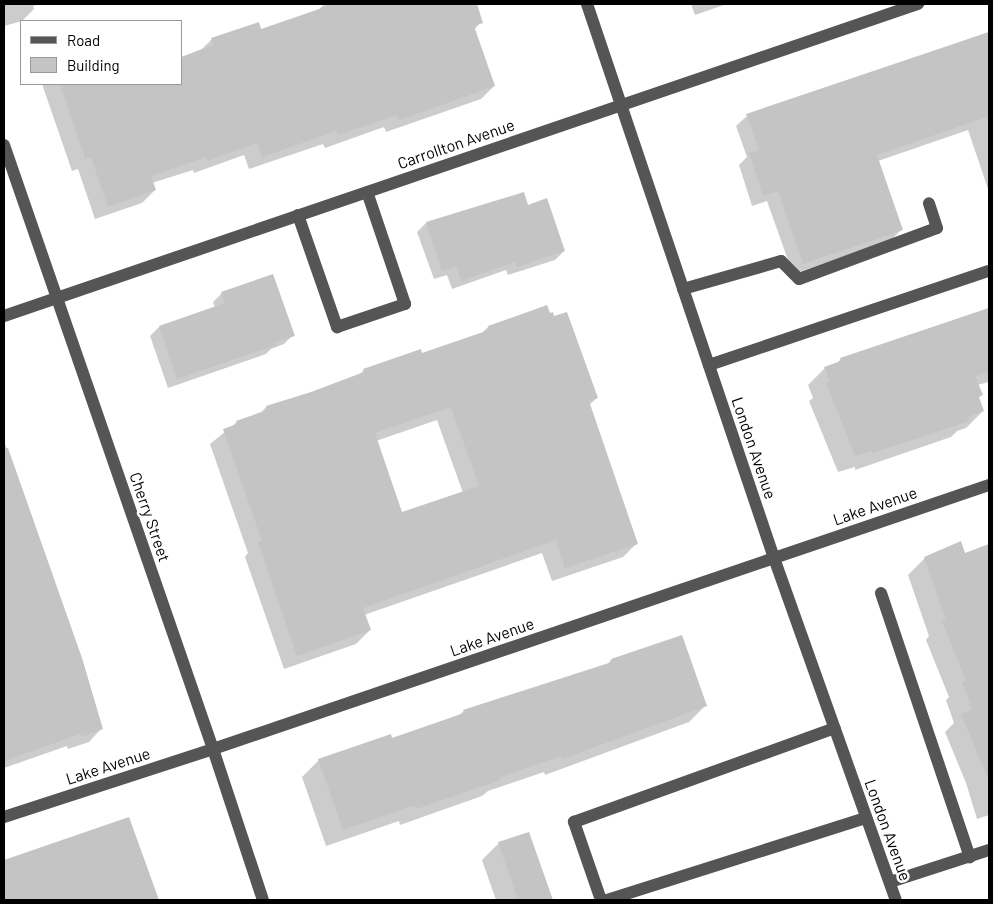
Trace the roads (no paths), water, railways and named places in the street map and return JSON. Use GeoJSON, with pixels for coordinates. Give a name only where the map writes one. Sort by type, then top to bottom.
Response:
{"type":"FeatureCollection","features":[{"type":"Feature","properties":{"kind":"street","name":"London Avenue"},"geometry":{"type":"LineString","coordinates":[[587,4],[774,558],[896,900]]}},
{"type":"Feature","properties":{"kind":"street","name":"Carrollton Avenue"},"geometry":{"type":"LineString","coordinates":[[4,316],[918,4]]}},
{"type":"Feature","properties":{"kind":"street","name":"Cherry Street"},"geometry":{"type":"LineString","coordinates":[[4,145],[213,749],[263,900]]}},
{"type":"Feature","properties":{"kind":"street"},"geometry":{"type":"LineString","coordinates":[[298,215],[337,327],[405,304],[367,192]]}},
{"type":"Feature","properties":{"kind":"street"},"geometry":{"type":"LineString","coordinates":[[683,289],[781,261],[800,279],[937,228],[929,202]]}},
{"type":"Feature","properties":{"kind":"street"},"geometry":{"type":"LineString","coordinates":[[709,365],[989,271]]}},
{"type":"Feature","properties":{"kind":"street","name":"Lake Avenue"},"geometry":{"type":"LineString","coordinates":[[4,817],[213,749],[989,485]]}},
{"type":"Feature","properties":{"kind":"street"},"geometry":{"type":"LineString","coordinates":[[881,593],[970,857]]}},
{"type":"Feature","properties":{"kind":"street"},"geometry":{"type":"LineString","coordinates":[[601,900],[574,822],[834,728]]}},
{"type":"Feature","properties":{"kind":"street"},"geometry":{"type":"LineString","coordinates":[[607,900],[866,818]]}},
{"type":"Feature","properties":{"kind":"street"},"geometry":{"type":"LineString","coordinates":[[890,882],[989,850]]}}]}
